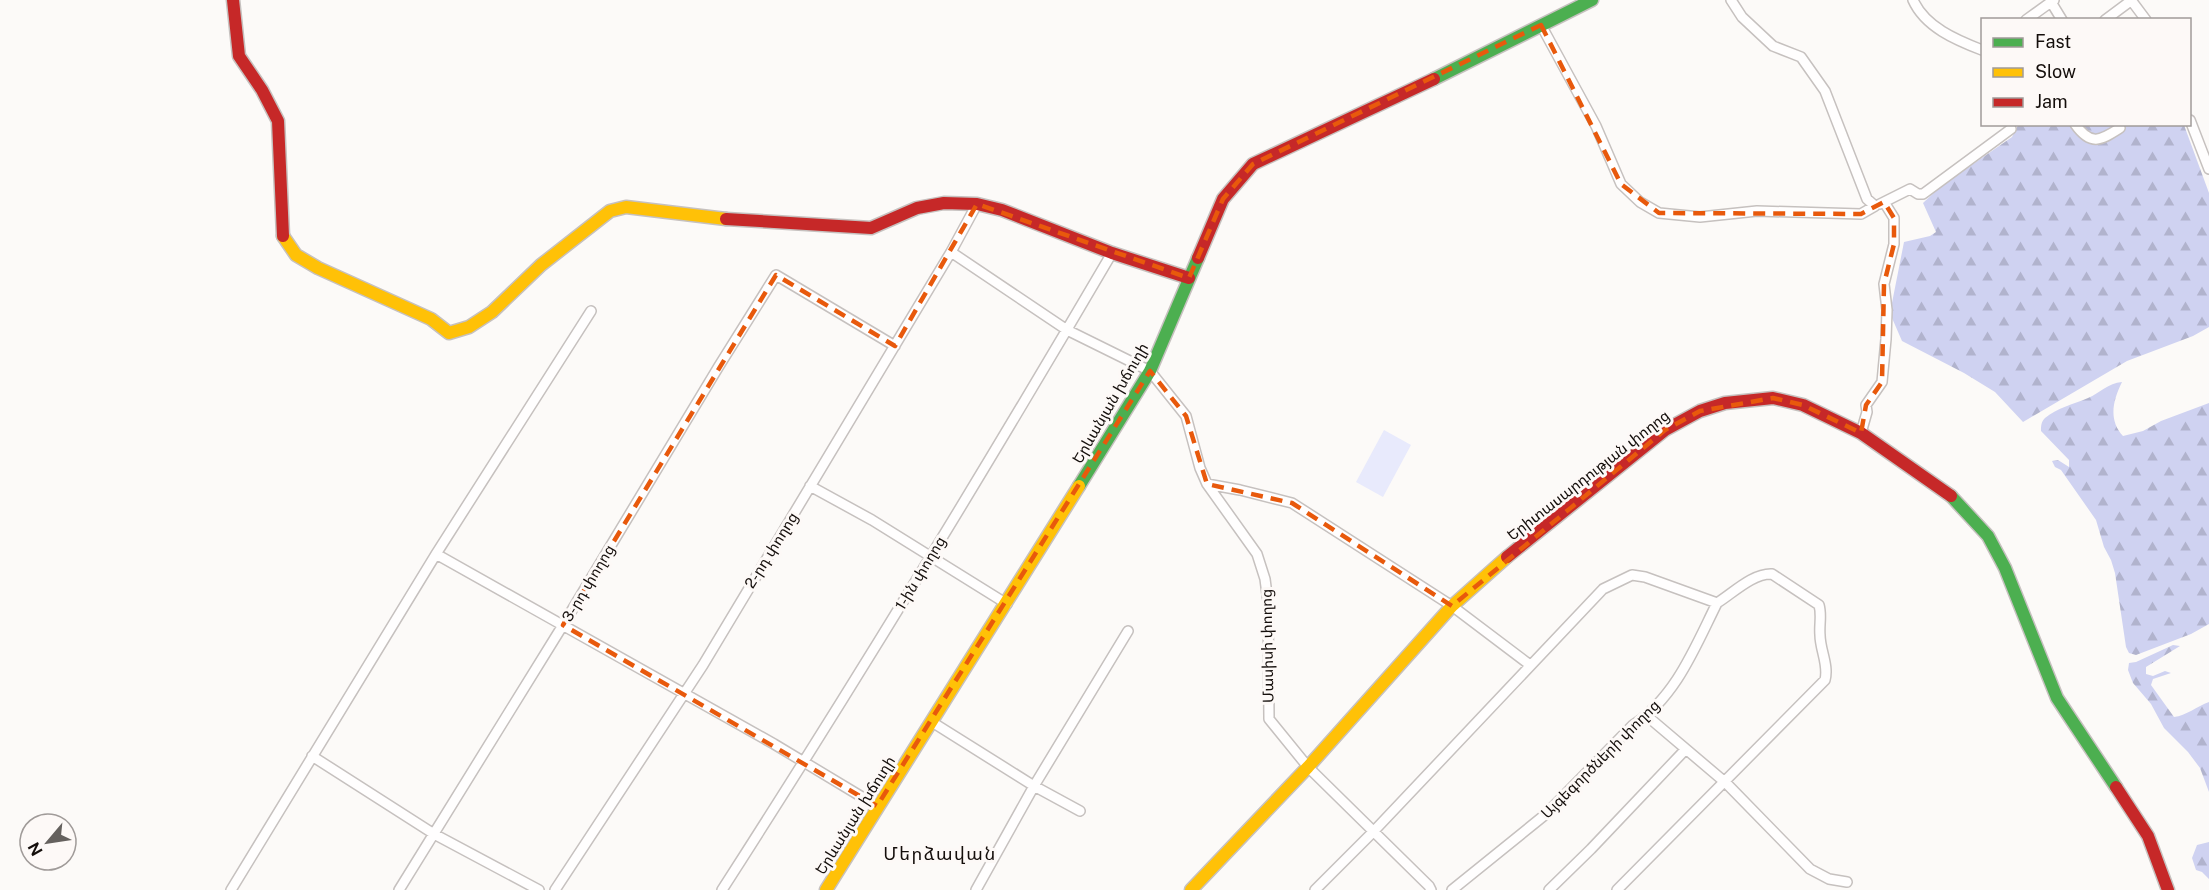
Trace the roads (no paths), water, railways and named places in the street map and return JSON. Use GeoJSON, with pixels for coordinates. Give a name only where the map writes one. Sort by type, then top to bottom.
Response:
{"type":"FeatureCollection","features":[{"type":"Feature","properties":{"kind":"street"},"geometry":{"type":"LineString","coordinates":[[233,0],[239,56],[262,90],[278,121],[283,238],[296,255],[318,268],[431,319],[449,333],[469,327],[492,312],[541,265],[609,211],[626,207],[720,219],[871,228],[917,208],[944,203],[977,204],[1002,210],[1112,253],[1189,278]]}},
{"type":"Feature","properties":{"kind":"street","name":"Երևանյան խճուղի"},"geometry":{"type":"LineString","coordinates":[[826,890],[877,806],[1007,604],[1150,371],[1223,199],[1253,164],[1592,0]]}},
{"type":"Feature","properties":{"kind":"street"},"geometry":{"type":"LineString","coordinates":[[1731,0],[1742,17],[1773,46],[1801,57],[1825,91],[1867,199],[1880,204],[1893,218],[1894,244],[1884,284],[1887,310],[1882,382],[1866,405],[1867,412],[1862,433]]}},
{"type":"Feature","properties":{"kind":"street"},"geometry":{"type":"LineString","coordinates":[[1913,0],[1917,9],[1937,28],[1981,49]]}},
{"type":"Feature","properties":{"kind":"street"},"geometry":{"type":"LineString","coordinates":[[2108,18],[2132,0],[2145,18]]}},
{"type":"Feature","properties":{"kind":"street"},"geometry":{"type":"LineString","coordinates":[[2029,18],[2052,1],[2061,18]]}},
{"type":"Feature","properties":{"kind":"street"},"geometry":{"type":"LineString","coordinates":[[1541,25],[1596,126],[1621,184],[1640,202],[1659,213],[1700,217],[1757,211],[1861,213],[1910,189],[1923,194],[2011,129]]}},
{"type":"Feature","properties":{"kind":"street"},"geometry":{"type":"LineString","coordinates":[[2191,123],[2209,169]]}},
{"type":"Feature","properties":{"kind":"street"},"geometry":{"type":"LineString","coordinates":[[2077,126],[2091,140],[2100,140],[2120,128]]}},
{"type":"Feature","properties":{"kind":"street","name":"2-րդ փողոց"},"geometry":{"type":"LineString","coordinates":[[555,890],[684,695],[895,346],[977,204]]}},
{"type":"Feature","properties":{"kind":"street"},"geometry":{"type":"LineString","coordinates":[[951,252],[1067,330],[1150,371]]}},
{"type":"Feature","properties":{"kind":"street","name":"1-ին փողոց"},"geometry":{"type":"LineString","coordinates":[[722,890],[931,556],[1112,253]]}},
{"type":"Feature","properties":{"kind":"street","name":"3-րդ փողոց"},"geometry":{"type":"LineString","coordinates":[[399,890],[563,625],[718,366],[776,275],[895,346]]}},
{"type":"Feature","properties":{"kind":"street"},"geometry":{"type":"LineString","coordinates":[[231,890],[436,554],[591,311]]}},
{"type":"Feature","properties":{"kind":"street","name":"Մասիսի փողոց"},"geometry":{"type":"LineString","coordinates":[[1150,371],[1186,416],[1200,468],[1207,484],[1257,554],[1265,579],[1268,602],[1269,719],[1308,766],[1431,890]]}},
{"type":"Feature","properties":{"kind":"street","name":"Երիտասարդության փողոց"},"geometry":{"type":"LineString","coordinates":[[1191,890],[1308,766],[1452,606],[1484,576],[1665,430],[1700,411],[1725,404],[1773,398],[1803,405],[1862,433],[1957,500],[1988,536],[2005,568],[2057,698],[2148,836],[2168,890]]}},
{"type":"Feature","properties":{"kind":"street"},"geometry":{"type":"LineString","coordinates":[[1207,484],[1292,503],[1452,606],[1530,665]]}},
{"type":"Feature","properties":{"kind":"street"},"geometry":{"type":"LineString","coordinates":[[810,486],[931,556],[1007,604]]}},
{"type":"Feature","properties":{"kind":"street"},"geometry":{"type":"LineString","coordinates":[[436,554],[804,762],[877,806]]}},
{"type":"Feature","properties":{"kind":"street"},"geometry":{"type":"LineString","coordinates":[[1315,890],[1373,832],[1603,589],[1632,574],[1717,603],[1756,577],[1772,574],[1819,605],[1825,680],[1726,783],[1617,890]]}},
{"type":"Feature","properties":{"kind":"street","name":"Այգեգործների փողոց"},"geometry":{"type":"LineString","coordinates":[[1452,890],[1546,814],[1633,724],[1647,716],[1677,682],[1717,603]]}},
{"type":"Feature","properties":{"kind":"street"},"geometry":{"type":"LineString","coordinates":[[976,890],[1034,786],[1128,631]]}},
{"type":"Feature","properties":{"kind":"street"},"geometry":{"type":"LineString","coordinates":[[1647,716],[1726,783],[1810,869],[1829,879],[1847,882],[1839,890]]}},
{"type":"Feature","properties":{"kind":"street"},"geometry":{"type":"LineString","coordinates":[[932,722],[1034,786],[1080,811]]}},
{"type":"Feature","properties":{"kind":"street"},"geometry":{"type":"LineString","coordinates":[[1549,890],[1685,750]]}},
{"type":"Feature","properties":{"kind":"street"},"geometry":{"type":"LineString","coordinates":[[312,756],[434,834],[539,890]]}},
{"type":"Feature","properties":{"kind":"district","name":"Մերձավան"},"geometry":{"type":"Point","coordinates":[940,853]}}]}
